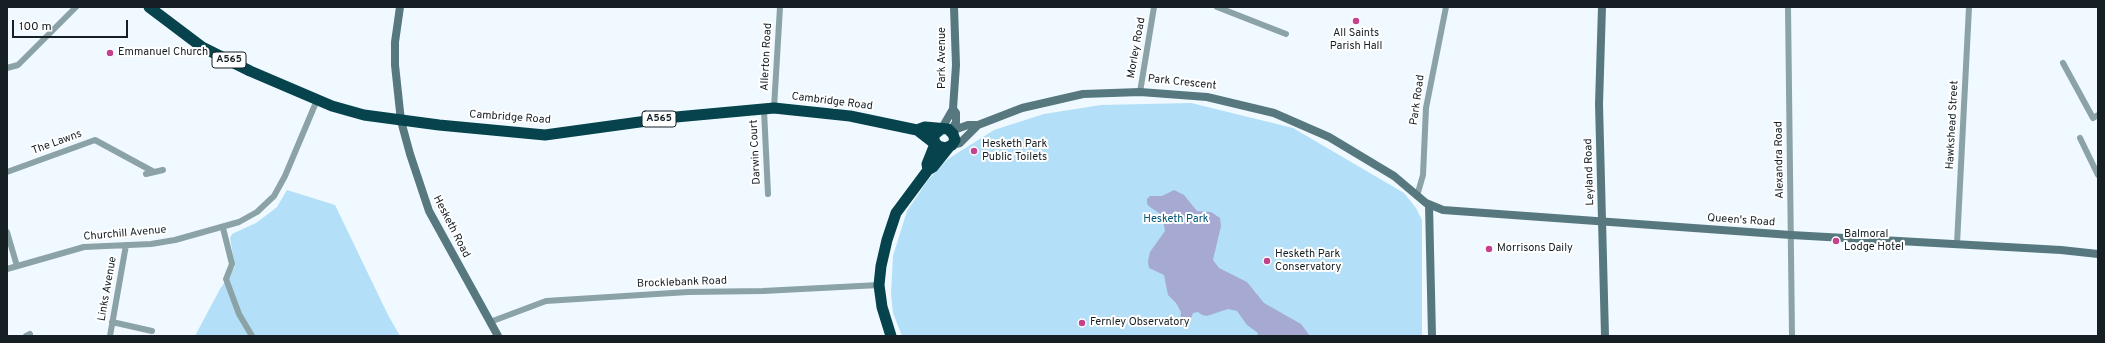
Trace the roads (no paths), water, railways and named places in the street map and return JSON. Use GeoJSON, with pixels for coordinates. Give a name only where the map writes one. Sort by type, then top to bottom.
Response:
{"type":"FeatureCollection","features":[{"type":"Feature","properties":{"kind":"highway","name":"Cambridge Road"},"geometry":{"type":"LineString","coordinates":[[149,7],[202,46],[250,71],[317,100],[364,115],[401,121],[545,135],[676,117],[769,109],[850,116],[917,130],[935,144]]}},
{"type":"Feature","properties":{"kind":"highway","name":"Cambridge Road"},"geometry":{"type":"LineString","coordinates":[[917,130],[925,127],[946,130]]}},
{"type":"Feature","properties":{"kind":"highway"},"geometry":{"type":"LineString","coordinates":[[935,144],[934,135],[946,130],[954,140],[950,146]]}},
{"type":"Feature","properties":{"kind":"highway","name":"A565"},"geometry":{"type":"LineString","coordinates":[[935,144],[940,148],[950,146]]}},
{"type":"Feature","properties":{"kind":"highway","name":"Park Crescent"},"geometry":{"type":"LineString","coordinates":[[928,170],[928,164],[935,144]]}},
{"type":"Feature","properties":{"kind":"highway","name":"Park Crescent"},"geometry":{"type":"LineString","coordinates":[[891,336],[882,307],[879,285],[885,246],[896,213],[928,170],[933,167],[950,146]]}},
{"type":"Feature","properties":{"kind":"main road","name":"Hesketh Road"},"geometry":{"type":"LineString","coordinates":[[400,7],[395,42],[395,65],[401,121],[419,187],[430,211],[498,336]]}},
{"type":"Feature","properties":{"kind":"main road","name":"Park Avenue"},"geometry":{"type":"LineString","coordinates":[[946,130],[953,109],[956,65],[954,7]]}},
{"type":"Feature","properties":{"kind":"main road","name":"Leyland Road"},"geometry":{"type":"LineString","coordinates":[[1602,7],[1599,104],[1605,336]]}},
{"type":"Feature","properties":{"kind":"main road","name":"Park Crescent"},"geometry":{"type":"LineString","coordinates":[[946,130],[978,124],[1022,108],[1083,94],[1140,92],[1207,97],[1274,113],[1329,137],[1394,176]]}},
{"type":"Feature","properties":{"kind":"main road","name":"Park Crescent"},"geometry":{"type":"LineString","coordinates":[[950,146],[960,142],[978,124]]}},
{"type":"Feature","properties":{"kind":"main road","name":"Queen's Road"},"geometry":{"type":"LineString","coordinates":[[1394,176],[1429,205],[1436,209],[1452,212],[1792,235],[2061,250],[2098,254]]}},
{"type":"Feature","properties":{"kind":"main road"},"geometry":{"type":"LineString","coordinates":[[1429,205],[1432,336]]}},
{"type":"Feature","properties":{"kind":"street"},"geometry":{"type":"LineString","coordinates":[[7,68],[18,65],[76,7]]}},
{"type":"Feature","properties":{"kind":"street","name":"Allerton Road"},"geometry":{"type":"LineString","coordinates":[[769,109],[780,7]]}},
{"type":"Feature","properties":{"kind":"street","name":"Morley Road"},"geometry":{"type":"LineString","coordinates":[[1140,92],[1154,7]]}},
{"type":"Feature","properties":{"kind":"street"},"geometry":{"type":"LineString","coordinates":[[1217,7],[1286,34]]}},
{"type":"Feature","properties":{"kind":"street","name":"Park Road"},"geometry":{"type":"LineString","coordinates":[[1417,196],[1423,175],[1426,108],[1446,7]]}},
{"type":"Feature","properties":{"kind":"street","name":"Alexandra Road"},"geometry":{"type":"LineString","coordinates":[[1788,7],[1792,235],[1792,336]]}},
{"type":"Feature","properties":{"kind":"street","name":"Hawkshead Street"},"geometry":{"type":"LineString","coordinates":[[1957,244],[1969,7]]}},
{"type":"Feature","properties":{"kind":"street"},"geometry":{"type":"LineString","coordinates":[[2063,64],[2093,118],[2098,115]]}},
{"type":"Feature","properties":{"kind":"street","name":"Churchill Avenue"},"geometry":{"type":"LineString","coordinates":[[7,269],[84,247],[126,246],[157,243],[223,228],[239,222],[257,212],[274,196],[285,176],[317,100]]}},
{"type":"Feature","properties":{"kind":"street","name":"Darwin Court"},"geometry":{"type":"LineString","coordinates":[[768,194],[769,109]]}},
{"type":"Feature","properties":{"kind":"street"},"geometry":{"type":"LineString","coordinates":[[2080,138],[2098,175]]}},
{"type":"Feature","properties":{"kind":"street","name":"The Lawns"},"geometry":{"type":"LineString","coordinates":[[7,172],[95,140],[154,172]]}},
{"type":"Feature","properties":{"kind":"street"},"geometry":{"type":"LineString","coordinates":[[146,174],[163,170]]}},
{"type":"Feature","properties":{"kind":"street"},"geometry":{"type":"LineString","coordinates":[[223,228],[232,264],[226,278],[239,314],[252,336]]}},
{"type":"Feature","properties":{"kind":"street"},"geometry":{"type":"LineString","coordinates":[[7,232],[17,266]]}},
{"type":"Feature","properties":{"kind":"street","name":"Links Avenue"},"geometry":{"type":"LineString","coordinates":[[110,336],[126,246]]}},
{"type":"Feature","properties":{"kind":"street","name":"Brocklebank Road"},"geometry":{"type":"LineString","coordinates":[[490,322],[546,301],[688,292],[763,291],[879,285]]}},
{"type":"Feature","properties":{"kind":"street"},"geometry":{"type":"LineString","coordinates":[[112,322],[152,331]]}},
{"type":"Feature","properties":{"kind":"place","name":"All Saints Parish Hall"},"geometry":{"type":"Point","coordinates":[1356,21]}},
{"type":"Feature","properties":{"kind":"place","name":"Emmanuel Church"},"geometry":{"type":"Point","coordinates":[110,53]}},
{"type":"Feature","properties":{"kind":"place","name":"Hesketh Park Public Toilets"},"geometry":{"type":"Point","coordinates":[974,151]}},
{"type":"Feature","properties":{"kind":"place","name":"Balmoral Lodge Hotel"},"geometry":{"type":"Point","coordinates":[1836,241]}},
{"type":"Feature","properties":{"kind":"place","name":"Morrisons Daily"},"geometry":{"type":"Point","coordinates":[1489,249]}},
{"type":"Feature","properties":{"kind":"place","name":"Hesketh Park Conservatory"},"geometry":{"type":"Point","coordinates":[1267,261]}},
{"type":"Feature","properties":{"kind":"place","name":"Fernley Observatory"},"geometry":{"type":"Point","coordinates":[1082,323]}},
{"type":"Feature","properties":{"kind":"park label","name":"Hesketh Park"},"geometry":{"type":"Point","coordinates":[1176,220]}}]}
